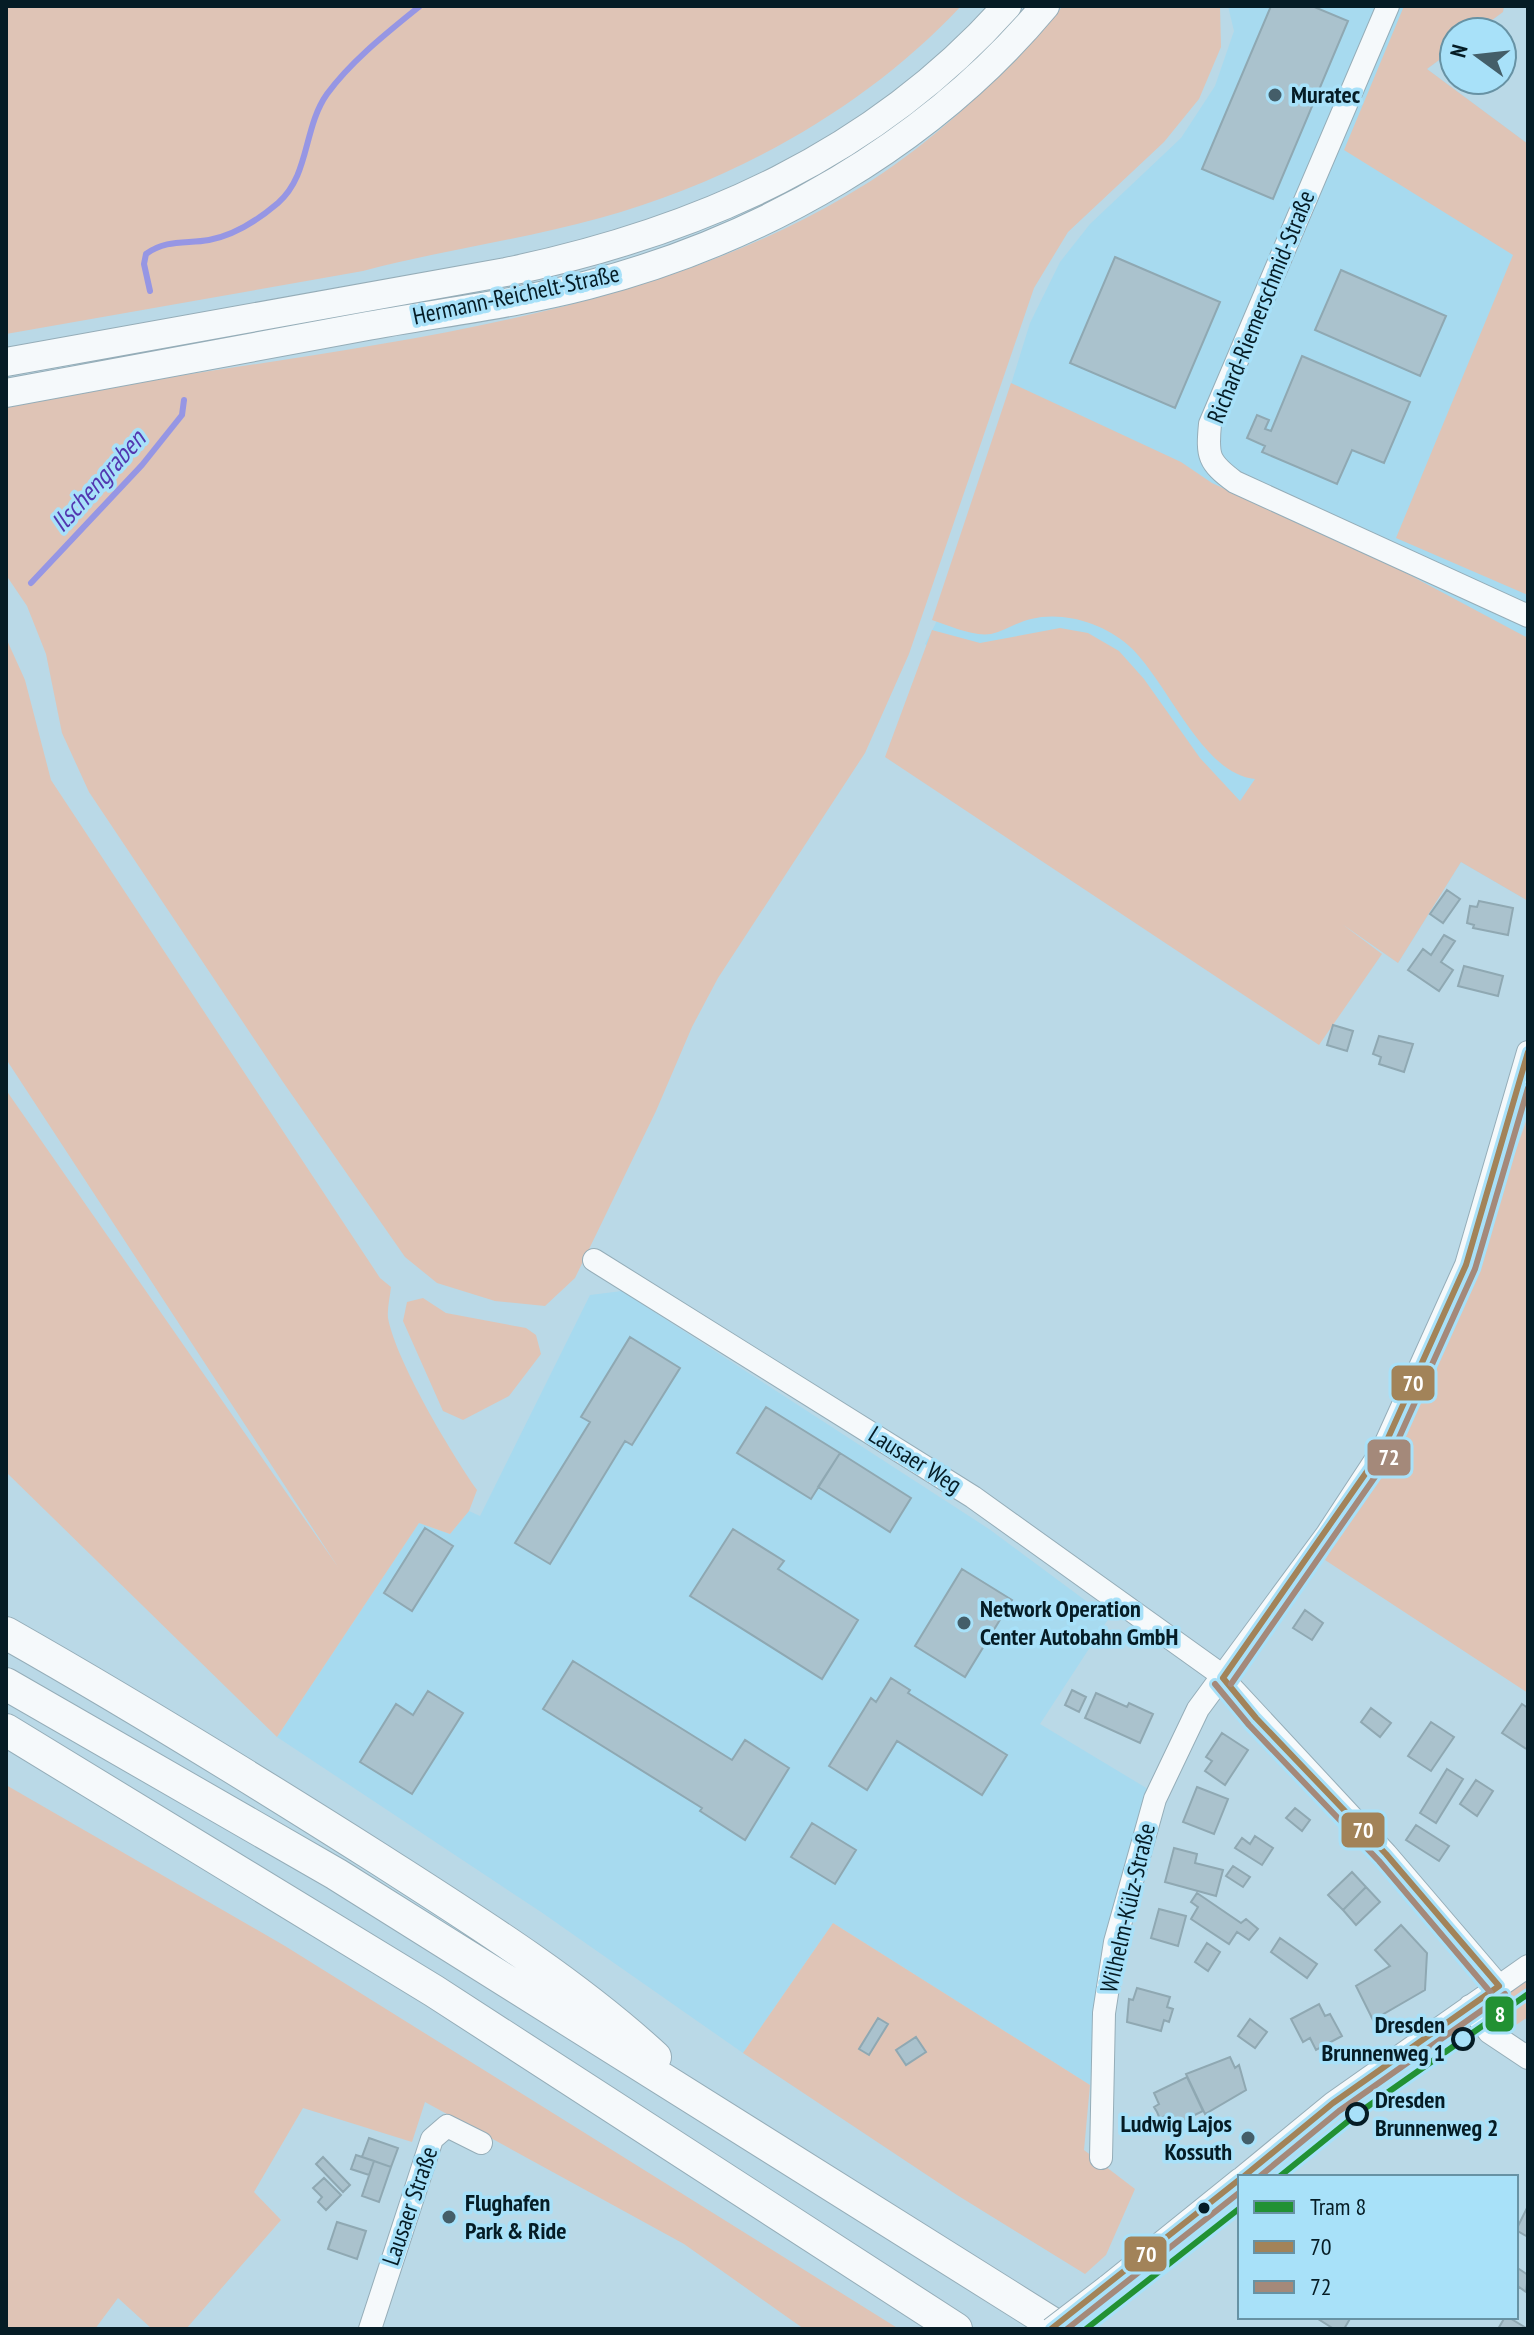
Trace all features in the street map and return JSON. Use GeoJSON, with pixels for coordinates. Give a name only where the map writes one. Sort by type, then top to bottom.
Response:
{"type":"FeatureCollection","features":[{"type":"Feature","properties":{"kind":"highway"},"geometry":{"type":"LineString","coordinates":[[6,1633],[175,1729],[461,1912],[610,2017],[706,2104]]}},
{"type":"Feature","properties":{"kind":"highway"},"geometry":{"type":"LineString","coordinates":[[6,1684],[336,1874],[1061,2329]]}},
{"type":"Feature","properties":{"kind":"highway"},"geometry":{"type":"LineString","coordinates":[[6,1730],[434,1991],[956,2329]]}},
{"type":"Feature","properties":{"kind":"main road","name":"Hermann-Reichelt-Straße"},"geometry":{"type":"LineString","coordinates":[[6,362],[506,272],[583,256],[669,230],[763,189],[854,136],[910,96],[1007,6]]}},
{"type":"Feature","properties":{"kind":"main road","name":"Hermann-Reichelt-Straße"},"geometry":{"type":"LineString","coordinates":[[6,393],[588,285],[727,239],[822,191],[929,119],[1024,31],[1045,6]]}},
{"type":"Feature","properties":{"kind":"street","name":"Richard-Riemerschmid-Straße"},"geometry":{"type":"LineString","coordinates":[[1388,6],[1210,424],[1207,453],[1218,469],[1235,482],[1528,616]]}},
{"type":"Feature","properties":{"kind":"street","name":"Wilhelm-Külz-Straße"},"geometry":{"type":"LineString","coordinates":[[1101,2158],[1104,2013],[1119,1929],[1144,1833],[1170,1763],[1198,1709],[1223,1678],[1384,1447],[1466,1265],[1528,1052]]}},
{"type":"Feature","properties":{"kind":"street","name":"Lausaer Weg"},"geometry":{"type":"LineString","coordinates":[[594,1260],[973,1497],[1223,1678],[1256,1718],[1386,1854],[1499,1986]]}},
{"type":"Feature","properties":{"kind":"street"},"geometry":{"type":"LineString","coordinates":[[1246,2175],[1333,2103],[1528,1966]]}},
{"type":"Feature","properties":{"kind":"street"},"geometry":{"type":"LineString","coordinates":[[1470,2006],[1489,2032],[1528,2058]]}},
{"type":"Feature","properties":{"kind":"street","name":"Lausaer Straße"},"geometry":{"type":"LineString","coordinates":[[370,2329],[432,2139],[447,2126],[481,2143]]}},
{"type":"Feature","properties":{"kind":"street"},"geometry":{"type":"LineString","coordinates":[[1051,2329],[1238,2181]]}},
{"type":"Feature","properties":{"kind":"shaded area"},"geometry":{"type":"Polygon","coordinates":[[[6,6],[961,6],[924,43],[840,108],[748,162],[650,202],[570,226],[363,271],[6,334],[6,6]]]}},
{"type":"Feature","properties":{"kind":"shaded area"},"geometry":{"type":"Polygon","coordinates":[[[1063,6],[1220,6],[1221,47],[1199,99],[1164,142],[1068,232],[1034,288],[909,654],[865,753],[718,978],[575,1278],[545,1306],[495,1301],[437,1283],[405,1257],[283,1082],[89,792],[62,733],[46,654],[27,606],[6,575],[6,406],[437,334],[545,311],[650,282],[751,244],[846,196],[907,156],[989,85],[1063,6]]]}},
{"type":"Feature","properties":{"kind":"shaded area"},"geometry":{"type":"Polygon","coordinates":[[[1228,6],[1504,6],[1498,16],[1438,16],[1438,61],[1427,69],[1438,77],[1438,96],[1463,96],[1528,144],[1528,901],[1461,862],[1398,963],[1257,863],[925,644],[939,617],[1030,323],[1060,262],[1090,224],[1181,138],[1215,86],[1234,31],[1228,6]]]}},
{"type":"Feature","properties":{"kind":"shaded area"},"geometry":{"type":"Polygon","coordinates":[[[1404,6],[1504,6],[1498,16],[1438,16],[1438,61],[1427,69],[1438,77],[1438,96],[1463,96],[1528,144],[1528,595],[1396,538],[1513,255],[1344,150],[1404,6]]]}},
{"type":"Feature","properties":{"kind":"shaded area"},"geometry":{"type":"Polygon","coordinates":[[[1011,383],[1181,462],[1212,483],[1404,572],[1528,638],[1528,901],[1461,862],[1398,963],[1342,924],[1382,954],[1319,1045],[885,757],[932,630],[980,643],[1060,628],[1088,633],[1119,651],[1144,679],[1200,758],[1240,801],[1255,779],[1236,773],[1218,761],[1201,743],[1142,660],[1118,637],[1095,625],[1069,618],[1043,617],[984,634],[932,620],[1011,383]]]}},
{"type":"Feature","properties":{"kind":"shaded area"},"geometry":{"type":"Polygon","coordinates":[[[6,638],[25,680],[51,780],[380,1278],[391,1287],[388,1318],[402,1358],[453,1454],[477,1490],[469,1511],[450,1534],[419,1523],[277,1737],[6,1472],[6,1090],[338,1567],[6,1059],[6,638]]]}},
{"type":"Feature","properties":{"kind":"shaded area"},"geometry":{"type":"Polygon","coordinates":[[[1528,1116],[1528,1693],[1325,1560],[1405,1428],[1449,1339],[1528,1116]]]}},
{"type":"Feature","properties":{"kind":"shaded area"},"geometry":{"type":"Polygon","coordinates":[[[622,1291],[989,1529],[1109,1618],[1040,1724],[1148,1789],[1119,1883],[1098,1991],[1090,2085],[833,1923],[743,2053],[541,1912],[277,1737],[419,1523],[450,1534],[469,1511],[480,1516],[590,1295],[622,1291]]]}},
{"type":"Feature","properties":{"kind":"shaded area"},"geometry":{"type":"Polygon","coordinates":[[[423,1298],[446,1313],[526,1328],[536,1335],[541,1354],[509,1396],[463,1420],[443,1411],[403,1321],[407,1302],[423,1298]]]}},
{"type":"Feature","properties":{"kind":"shaded area"},"geometry":{"type":"Polygon","coordinates":[[[6,1785],[285,1946],[899,2329],[804,2329],[684,2244],[425,2102],[412,2142],[303,2108],[254,2192],[281,2220],[186,2329],[152,2329],[118,2298],[95,2329],[6,2329],[6,1785]]]}},
{"type":"Feature","properties":{"kind":"shaded area"},"geometry":{"type":"Polygon","coordinates":[[[833,1923],[1090,2085],[1084,2150],[1135,2189],[1106,2255],[1085,2274],[957,2195],[743,2053],[833,1923]]]}},
{"type":"Feature","properties":{"kind":"shaded area"},"geometry":{"type":"Polygon","coordinates":[[[1528,1979],[1528,2017],[1504,2033],[1490,2007],[1528,1979]]]}},
{"type":"Feature","properties":{"kind":"building","name":"Muratec"},"geometry":{"type":"Polygon","coordinates":[[[1271,6],[1312,6],[1348,21],[1273,199],[1202,169],[1271,6]]]}},
{"type":"Feature","properties":{"kind":"building"},"geometry":{"type":"Polygon","coordinates":[[[1115,257],[1220,302],[1175,408],[1070,363],[1115,257]]]}},
{"type":"Feature","properties":{"kind":"building"},"geometry":{"type":"Polygon","coordinates":[[[1341,270],[1446,316],[1420,376],[1315,330],[1341,270]]]}},
{"type":"Feature","properties":{"kind":"building"},"geometry":{"type":"Polygon","coordinates":[[[1302,356],[1410,402],[1384,463],[1352,450],[1337,484],[1262,452],[1265,446],[1247,438],[1257,415],[1269,420],[1265,429],[1271,431],[1302,356]]]}},
{"type":"Feature","properties":{"kind":"building"},"geometry":{"type":"Polygon","coordinates":[[[1447,890],[1460,899],[1443,923],[1430,914],[1447,890]]]}},
{"type":"Feature","properties":{"kind":"building"},"geometry":{"type":"Polygon","coordinates":[[[1479,901],[1513,908],[1508,935],[1473,928],[1474,925],[1467,923],[1470,906],[1477,907],[1479,901]]]}},
{"type":"Feature","properties":{"kind":"building"},"geometry":{"type":"Polygon","coordinates":[[[1444,935],[1455,941],[1441,962],[1453,970],[1439,991],[1408,970],[1423,949],[1431,955],[1444,935]]]}},
{"type":"Feature","properties":{"kind":"building"},"geometry":{"type":"Polygon","coordinates":[[[1464,966],[1503,976],[1498,996],[1458,986],[1464,966]]]}},
{"type":"Feature","properties":{"kind":"building"},"geometry":{"type":"Polygon","coordinates":[[[1333,1025],[1353,1031],[1347,1051],[1327,1045],[1333,1025]]]}},
{"type":"Feature","properties":{"kind":"building"},"geometry":{"type":"Polygon","coordinates":[[[1379,1036],[1413,1044],[1404,1072],[1379,1064],[1381,1057],[1373,1054],[1379,1036]]]}},
{"type":"Feature","properties":{"kind":"building"},"geometry":{"type":"Polygon","coordinates":[[[630,1337],[680,1368],[632,1445],[625,1441],[550,1564],[515,1543],[590,1422],[581,1417],[630,1337]]]}},
{"type":"Feature","properties":{"kind":"building"},"geometry":{"type":"Polygon","coordinates":[[[766,1407],[840,1453],[811,1499],[737,1453],[766,1407]]]}},
{"type":"Feature","properties":{"kind":"building"},"geometry":{"type":"Polygon","coordinates":[[[840,1453],[911,1498],[890,1532],[818,1487],[840,1453]]]}},
{"type":"Feature","properties":{"kind":"building"},"geometry":{"type":"Polygon","coordinates":[[[425,1528],[453,1546],[412,1611],[384,1593],[425,1528]]]}},
{"type":"Feature","properties":{"kind":"building"},"geometry":{"type":"Polygon","coordinates":[[[733,1529],[784,1561],[778,1569],[858,1620],[822,1679],[690,1596],[733,1529]]]}},
{"type":"Feature","properties":{"kind":"building","name":"Network Operation Center Autobahn GmbH"},"geometry":{"type":"Polygon","coordinates":[[[962,1569],[1012,1600],[965,1677],[915,1646],[962,1569]]]}},
{"type":"Feature","properties":{"kind":"building"},"geometry":{"type":"Polygon","coordinates":[[[1305,1610],[1323,1623],[1312,1640],[1293,1628],[1305,1610]]]}},
{"type":"Feature","properties":{"kind":"building"},"geometry":{"type":"Polygon","coordinates":[[[573,1661],[732,1760],[745,1740],[789,1768],[745,1840],[700,1811],[702,1808],[543,1709],[573,1661]]]}},
{"type":"Feature","properties":{"kind":"building"},"geometry":{"type":"Polygon","coordinates":[[[891,1678],[910,1690],[908,1693],[1007,1755],[982,1795],[897,1741],[867,1790],[829,1766],[871,1698],[876,1702],[891,1678]]]}},
{"type":"Feature","properties":{"kind":"building"},"geometry":{"type":"Polygon","coordinates":[[[1072,1690],[1086,1697],[1079,1712],[1065,1705],[1072,1690]]]}},
{"type":"Feature","properties":{"kind":"building"},"geometry":{"type":"Polygon","coordinates":[[[428,1691],[463,1713],[412,1794],[360,1762],[396,1704],[413,1715],[428,1691]]]}},
{"type":"Feature","properties":{"kind":"building"},"geometry":{"type":"Polygon","coordinates":[[[1096,1693],[1127,1707],[1129,1703],[1153,1714],[1140,1743],[1085,1718],[1096,1693]]]}},
{"type":"Feature","properties":{"kind":"building"},"geometry":{"type":"Polygon","coordinates":[[[1522,1704],[1528,1708],[1528,1750],[1502,1733],[1522,1704]]]}},
{"type":"Feature","properties":{"kind":"building"},"geometry":{"type":"Polygon","coordinates":[[[1371,1708],[1391,1723],[1380,1737],[1361,1722],[1371,1708]]]}},
{"type":"Feature","properties":{"kind":"building"},"geometry":{"type":"Polygon","coordinates":[[[1431,1722],[1454,1737],[1431,1771],[1408,1756],[1431,1722]]]}},
{"type":"Feature","properties":{"kind":"building"},"geometry":{"type":"Polygon","coordinates":[[[1222,1733],[1248,1750],[1225,1785],[1205,1771],[1212,1761],[1206,1757],[1222,1733]]]}},
{"type":"Feature","properties":{"kind":"building"},"geometry":{"type":"Polygon","coordinates":[[[1447,1769],[1463,1779],[1436,1823],[1420,1813],[1447,1769]]]}},
{"type":"Feature","properties":{"kind":"building"},"geometry":{"type":"Polygon","coordinates":[[[1476,1780],[1493,1791],[1477,1816],[1460,1804],[1476,1780]]]}},
{"type":"Feature","properties":{"kind":"building"},"geometry":{"type":"Polygon","coordinates":[[[1197,1787],[1228,1799],[1214,1834],[1183,1822],[1197,1787]]]}},
{"type":"Feature","properties":{"kind":"building"},"geometry":{"type":"Polygon","coordinates":[[[1295,1808],[1310,1820],[1302,1831],[1286,1818],[1295,1808]]]}},
{"type":"Feature","properties":{"kind":"building"},"geometry":{"type":"Polygon","coordinates":[[[812,1823],[856,1850],[835,1884],[791,1857],[812,1823]]]}},
{"type":"Feature","properties":{"kind":"building"},"geometry":{"type":"Polygon","coordinates":[[[1416,1825],[1449,1846],[1439,1861],[1406,1840],[1416,1825]]]}},
{"type":"Feature","properties":{"kind":"building"},"geometry":{"type":"Polygon","coordinates":[[[1255,1836],[1273,1848],[1262,1865],[1235,1848],[1242,1838],[1250,1844],[1255,1836]]]}},
{"type":"Feature","properties":{"kind":"building"},"geometry":{"type":"Polygon","coordinates":[[[1174,1848],[1197,1854],[1195,1863],[1223,1870],[1216,1896],[1165,1882],[1174,1848]]]}},
{"type":"Feature","properties":{"kind":"building"},"geometry":{"type":"Polygon","coordinates":[[[1233,1866],[1250,1877],[1243,1887],[1226,1876],[1233,1866]]]}},
{"type":"Feature","properties":{"kind":"building"},"geometry":{"type":"Polygon","coordinates":[[[1352,1872],[1366,1887],[1343,1910],[1328,1895],[1352,1872]]]}},
{"type":"Feature","properties":{"kind":"building"},"geometry":{"type":"Polygon","coordinates":[[[1366,1887],[1380,1902],[1356,1925],[1343,1910],[1366,1887]]]}},
{"type":"Feature","properties":{"kind":"building"},"geometry":{"type":"Polygon","coordinates":[[[1197,1893],[1241,1923],[1246,1919],[1258,1929],[1249,1940],[1237,1932],[1229,1944],[1191,1919],[1198,1907],[1191,1902],[1197,1893]]]}},
{"type":"Feature","properties":{"kind":"building"},"geometry":{"type":"Polygon","coordinates":[[[1159,1909],[1186,1916],[1178,1946],[1151,1938],[1159,1909]]]}},
{"type":"Feature","properties":{"kind":"building"},"geometry":{"type":"Polygon","coordinates":[[[1401,1925],[1427,1953],[1425,1990],[1373,2020],[1356,1986],[1390,1966],[1375,1950],[1401,1925]]]}},
{"type":"Feature","properties":{"kind":"building"},"geometry":{"type":"Polygon","coordinates":[[[1280,1938],[1317,1964],[1307,1978],[1271,1952],[1280,1938]]]}},
{"type":"Feature","properties":{"kind":"building"},"geometry":{"type":"Polygon","coordinates":[[[1207,1943],[1220,1952],[1208,1971],[1195,1962],[1207,1943]]]}},
{"type":"Feature","properties":{"kind":"building"},"geometry":{"type":"Polygon","coordinates":[[[1137,1988],[1170,1997],[1167,2007],[1173,2009],[1169,2022],[1164,2020],[1161,2031],[1127,2022],[1129,1999],[1133,2000],[1137,1988]]]}},
{"type":"Feature","properties":{"kind":"building"},"geometry":{"type":"Polygon","coordinates":[[[1319,2004],[1325,2016],[1330,2014],[1342,2036],[1316,2050],[1310,2038],[1303,2042],[1291,2019],[1319,2004]]]}},
{"type":"Feature","properties":{"kind":"building"},"geometry":{"type":"Polygon","coordinates":[[[878,2018],[888,2024],[869,2055],[859,2049],[878,2018]]]}},
{"type":"Feature","properties":{"kind":"building"},"geometry":{"type":"Polygon","coordinates":[[[1250,2019],[1267,2032],[1255,2048],[1238,2036],[1250,2019]]]}},
{"type":"Feature","properties":{"kind":"building"},"geometry":{"type":"Polygon","coordinates":[[[916,2037],[926,2052],[906,2065],[896,2050],[916,2037]]]}},
{"type":"Feature","properties":{"kind":"building"},"geometry":{"type":"Polygon","coordinates":[[[1230,2057],[1235,2068],[1239,2065],[1246,2090],[1205,2114],[1186,2074],[1230,2057]]]}},
{"type":"Feature","properties":{"kind":"building"},"geometry":{"type":"Polygon","coordinates":[[[1187,2077],[1203,2111],[1170,2127],[1165,2116],[1160,2119],[1154,2107],[1159,2104],[1154,2093],[1187,2077]]]}},
{"type":"Feature","properties":{"kind":"building"},"geometry":{"type":"Polygon","coordinates":[[[369,2138],[398,2148],[391,2167],[362,2157],[369,2138]]]}},
{"type":"Feature","properties":{"kind":"building"},"geometry":{"type":"Polygon","coordinates":[[[356,2155],[374,2161],[369,2175],[351,2169],[356,2155]]]}},
{"type":"Feature","properties":{"kind":"building"},"geometry":{"type":"Polygon","coordinates":[[[323,2157],[350,2185],[343,2192],[316,2164],[323,2157]]]}},
{"type":"Feature","properties":{"kind":"building"},"geometry":{"type":"Polygon","coordinates":[[[374,2161],[391,2167],[379,2202],[362,2196],[374,2161]]]}},
{"type":"Feature","properties":{"kind":"building"},"geometry":{"type":"Polygon","coordinates":[[[324,2178],[341,2195],[326,2210],[318,2202],[322,2197],[313,2188],[324,2178]]]}},
{"type":"Feature","properties":{"kind":"building"},"geometry":{"type":"Polygon","coordinates":[[[1528,2206],[1528,2237],[1518,2231],[1528,2206]]]}},
{"type":"Feature","properties":{"kind":"building"},"geometry":{"type":"Polygon","coordinates":[[[337,2222],[366,2231],[357,2259],[328,2249],[337,2222]]]}},
{"type":"Feature","properties":{"kind":"building"},"geometry":{"type":"Polygon","coordinates":[[[1518,2268],[1528,2275],[1526,2292],[1519,2287],[1518,2268]]]}},
{"type":"Feature","properties":{"kind":"building"},"geometry":{"type":"Polygon","coordinates":[[[1318,2319],[1350,2319],[1344,2329],[1334,2329],[1318,2319]]]}},
{"type":"Feature","properties":{"kind":"building"},"geometry":{"type":"Polygon","coordinates":[[[1504,2319],[1511,2319],[1528,2329],[1498,2329],[1504,2319]]]}},
{"type":"Feature","properties":{"kind":"waterway","name":"Ilschengraben"},"geometry":{"type":"LineString","coordinates":[[150,291],[144,264],[146,254],[169,244],[209,240],[237,231],[278,203],[296,179],[319,107],[327,94],[359,58],[420,6]]}},
{"type":"Feature","properties":{"kind":"waterway","name":"Ilschengraben"},"geometry":{"type":"LineString","coordinates":[[31,583],[142,465],[182,415],[184,400]]}},
{"type":"Feature","properties":{"kind":"tram line","name":"8"},"geometry":{"type":"LineString","coordinates":[[1281,2175],[1357,2114],[1528,1994]]}},
{"type":"Feature","properties":{"kind":"tram line","name":"8"},"geometry":{"type":"LineString","coordinates":[[1086,2329],[1238,2210]]}},
{"type":"Feature","properties":{"kind":"transit line","name":"70"},"geometry":{"type":"LineString","coordinates":[[1223,1678],[1384,1447],[1466,1265],[1528,1052]]}},
{"type":"Feature","properties":{"kind":"transit line","name":"72"},"geometry":{"type":"LineString","coordinates":[[1231,1684],[1393,1451],[1475,1269],[1528,1088]]}},
{"type":"Feature","properties":{"kind":"transit line","name":"70"},"geometry":{"type":"LineString","coordinates":[[1223,1678],[1256,1718],[1386,1854],[1499,1986]]}},
{"type":"Feature","properties":{"kind":"transit line","name":"72"},"geometry":{"type":"LineString","coordinates":[[1215,1684],[1249,1725],[1379,1861],[1491,1993]]}},
{"type":"Feature","properties":{"kind":"transit line","name":"70"},"geometry":{"type":"LineString","coordinates":[[1245,2175],[1333,2103],[1499,1986]]}},
{"type":"Feature","properties":{"kind":"transit line","name":"72"},"geometry":{"type":"LineString","coordinates":[[1261,2175],[1339,2111],[1505,1994]]}},
{"type":"Feature","properties":{"kind":"transit line","name":"70"},"geometry":{"type":"LineString","coordinates":[[1051,2329],[1238,2181]]}},
{"type":"Feature","properties":{"kind":"transit line","name":"72"},"geometry":{"type":"LineString","coordinates":[[1067,2329],[1238,2194]]}},
{"type":"Feature","properties":{"kind":"place","name":"Muratec"},"geometry":{"type":"Point","coordinates":[1275,95]}},
{"type":"Feature","properties":{"kind":"place","name":"Network Operation Center Autobahn GmbH"},"geometry":{"type":"Point","coordinates":[964,1623]}},
{"type":"Feature","properties":{"kind":"place","name":"Dresden Brunnenweg 1"},"geometry":{"type":"Point","coordinates":[1463,2039]}},
{"type":"Feature","properties":{"kind":"place","name":"Dresden Brunnenweg 2"},"geometry":{"type":"Point","coordinates":[1357,2114]}},
{"type":"Feature","properties":{"kind":"place","name":"Ludwig Lajos Kossuth"},"geometry":{"type":"Point","coordinates":[1248,2138]}},
{"type":"Feature","properties":{"kind":"place","name":"Flughafen Park & Ride"},"geometry":{"type":"Point","coordinates":[449,2217]}}]}
